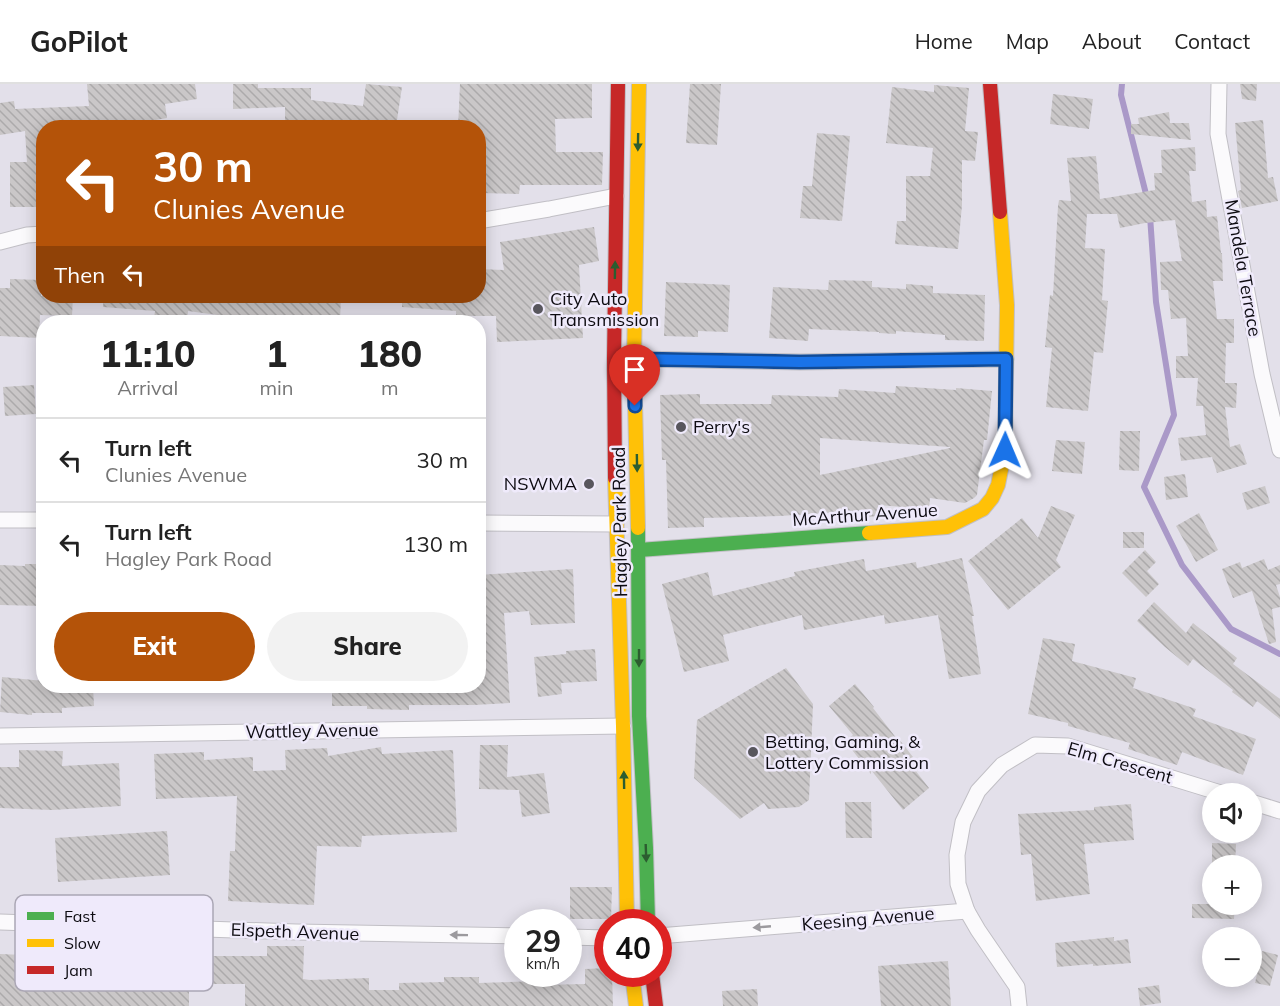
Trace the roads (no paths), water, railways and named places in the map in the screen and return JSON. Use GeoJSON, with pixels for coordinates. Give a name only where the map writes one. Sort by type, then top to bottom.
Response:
{"type":"FeatureCollection","features":[{"type":"Feature","properties":{"kind":"main road","name":"Hagley Park Road"},"geometry":{"type":"LineString","coordinates":[[618,84],[614,358],[616,524],[627,909]]}},
{"type":"Feature","properties":{"kind":"main road","name":"Hagley Park Road"},"geometry":{"type":"LineString","coordinates":[[639,84],[634,359],[639,550],[639,716],[648,909]]}},
{"type":"Feature","properties":{"kind":"main road","name":"McArthur Avenue"},"geometry":{"type":"LineString","coordinates":[[639,550],[946,527],[983,509],[993,498],[1005,450],[1007,305],[990,84]]}},
{"type":"Feature","properties":{"kind":"main road"},"geometry":{"type":"LineString","coordinates":[[634,987],[636,1006]]}},
{"type":"Feature","properties":{"kind":"main road"},"geometry":{"type":"LineString","coordinates":[[654,987],[656,1006]]}},
{"type":"Feature","properties":{"kind":"street","name":"Mandela Terrace"},"geometry":{"type":"LineString","coordinates":[[1219,84],[1218,134],[1262,374],[1280,450]]}},
{"type":"Feature","properties":{"kind":"street"},"geometry":{"type":"LineString","coordinates":[[486,220],[615,196]]}},
{"type":"Feature","properties":{"kind":"street"},"geometry":{"type":"LineString","coordinates":[[0,242],[36,234]]}},
{"type":"Feature","properties":{"kind":"street"},"geometry":{"type":"LineString","coordinates":[[634,359],[800,362],[1006,359]]}},
{"type":"Feature","properties":{"kind":"street"},"geometry":{"type":"LineString","coordinates":[[0,520],[36,520]]}},
{"type":"Feature","properties":{"kind":"street"},"geometry":{"type":"LineString","coordinates":[[486,523],[616,524]]}},
{"type":"Feature","properties":{"kind":"street","name":"Wattley Avenue"},"geometry":{"type":"LineString","coordinates":[[0,736],[623,726]]}},
{"type":"Feature","properties":{"kind":"street","name":"Elm Crescent"},"geometry":{"type":"LineString","coordinates":[[967,911],[958,884],[957,855],[963,822],[978,791],[1002,765],[1035,745],[1068,746],[1202,787]]}},
{"type":"Feature","properties":{"kind":"street"},"geometry":{"type":"LineString","coordinates":[[1262,805],[1280,811]]}},
{"type":"Feature","properties":{"kind":"street"},"geometry":{"type":"LineString","coordinates":[[967,911],[1017,987],[1019,1006]]}},
{"type":"Feature","properties":{"kind":"street","name":"Keesing Avenue"},"geometry":{"type":"LineString","coordinates":[[672,935],[967,911]]}},
{"type":"Feature","properties":{"kind":"street","name":"Elspeth Avenue"},"geometry":{"type":"LineString","coordinates":[[0,921],[15,922]]}},
{"type":"Feature","properties":{"kind":"street","name":"Elspeth Avenue"},"geometry":{"type":"LineString","coordinates":[[213,929],[504,936]]}},
{"type":"Feature","properties":{"kind":"waterway"},"geometry":{"type":"LineString","coordinates":[[1122,84],[1121,95],[1147,198]]}},
{"type":"Feature","properties":{"kind":"waterway"},"geometry":{"type":"LineString","coordinates":[[1150,216],[1156,302],[1174,415],[1144,487],[1182,565],[1231,629],[1280,654]]}},
{"type":"Feature","properties":{"kind":"place","name":"City Auto Transmission"},"geometry":{"type":"Point","coordinates":[538,309]}},
{"type":"Feature","properties":{"kind":"place","name":"Perry's"},"geometry":{"type":"Point","coordinates":[681,427]}},
{"type":"Feature","properties":{"kind":"place","name":"NSWMA"},"geometry":{"type":"Point","coordinates":[589,484]}},
{"type":"Feature","properties":{"kind":"place","name":"Betting, Gaming, & Lottery Commission"},"geometry":{"type":"Point","coordinates":[753,752]}}]}
